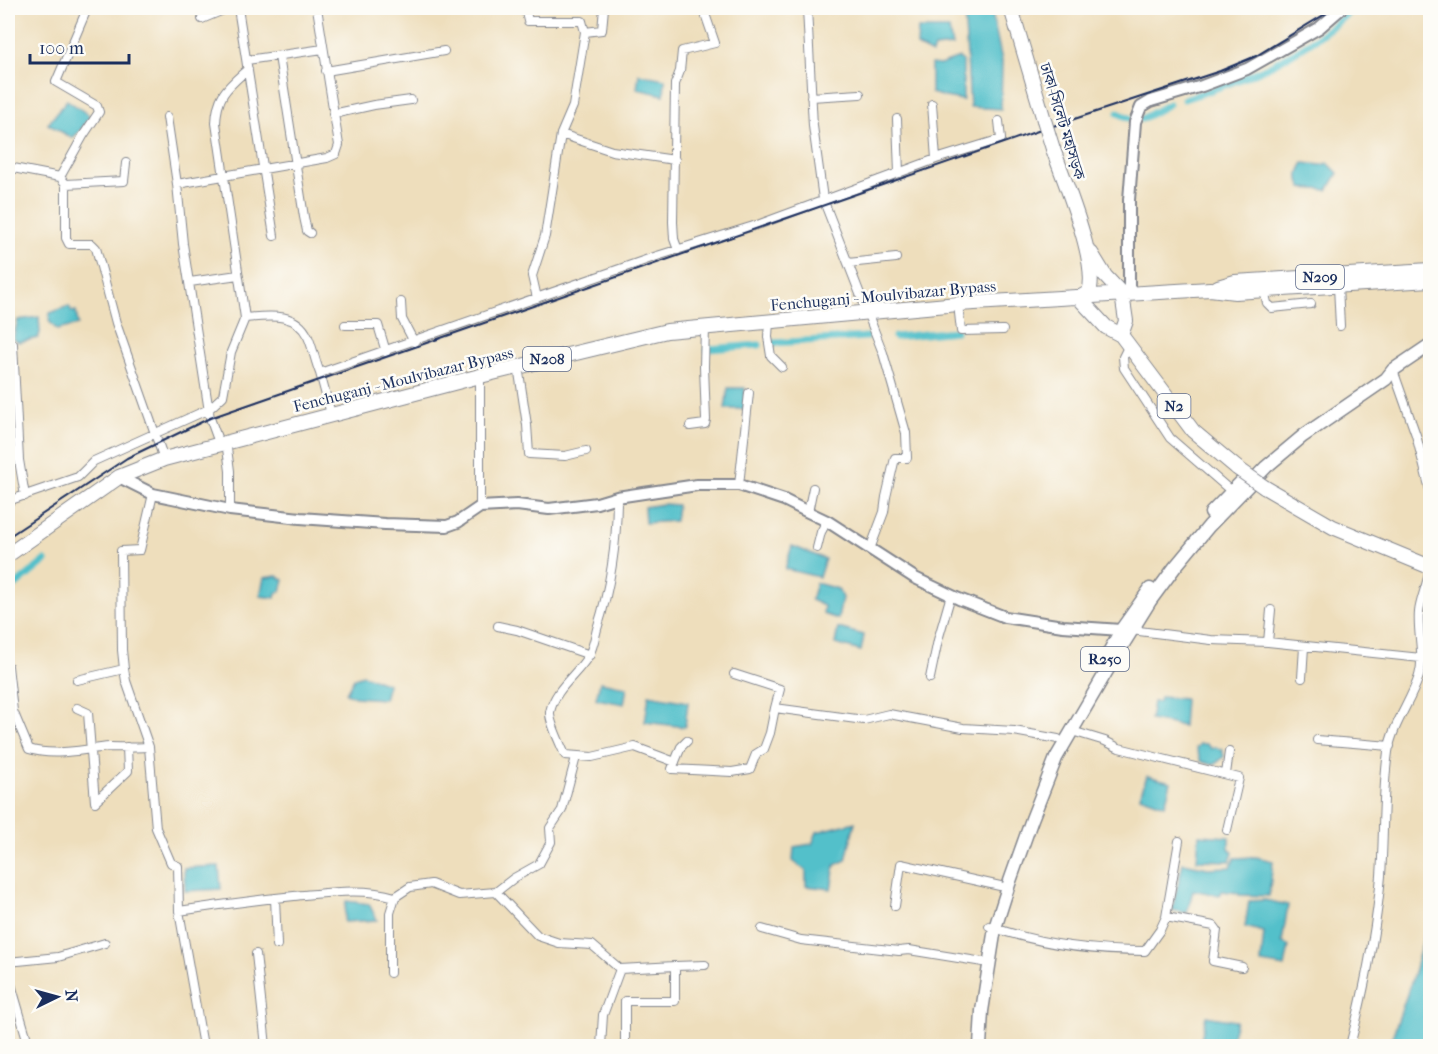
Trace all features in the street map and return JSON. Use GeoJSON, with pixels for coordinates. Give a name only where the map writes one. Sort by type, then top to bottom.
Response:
{"type":"FeatureCollection","features":[{"type":"Feature","properties":{"kind":"highway","name":"ঢাকা-সিলেট মহাসড়ক"},"geometry":{"type":"LineString","coordinates":[[1011,8],[1053,149],[1085,243],[1092,278],[1089,292],[1079,298]]}},
{"type":"Feature","properties":{"kind":"highway","name":"ঢাকা-সিলেট মহাসড়ক"},"geometry":{"type":"LineString","coordinates":[[1085,243],[1105,276],[1125,293]]}},
{"type":"Feature","properties":{"kind":"highway","name":"N209"},"geometry":{"type":"LineString","coordinates":[[1210,289],[1235,282],[1431,270]]}},
{"type":"Feature","properties":{"kind":"highway","name":"N209"},"geometry":{"type":"LineString","coordinates":[[1125,293],[1210,289],[1235,292],[1431,280]]}},
{"type":"Feature","properties":{"kind":"highway","name":"Fenchuganj - Moulvibazar Bypass"},"geometry":{"type":"LineString","coordinates":[[8,555],[119,477],[164,459],[624,340],[667,331],[705,327],[958,304],[1079,298],[1125,293]]}},
{"type":"Feature","properties":{"kind":"highway"},"geometry":{"type":"LineString","coordinates":[[1125,293],[1125,341]]}},
{"type":"Feature","properties":{"kind":"highway","name":"N2"},"geometry":{"type":"LineString","coordinates":[[1079,298],[1106,327],[1125,341],[1193,431],[1237,468],[1333,527],[1426,566]]}},
{"type":"Feature","properties":{"kind":"main road","name":"R250"},"geometry":{"type":"LineString","coordinates":[[974,1047],[983,962],[1000,886],[1044,767],[1058,739],[1127,630],[1176,555],[1231,491],[1307,423],[1382,373],[1393,370],[1431,345]]}},
{"type":"Feature","properties":{"kind":"main road","name":"R250"},"geometry":{"type":"LineString","coordinates":[[980,1047],[992,927],[1056,758],[1127,630],[1209,526],[1266,467],[1303,436],[1386,379],[1393,370]]}},
{"type":"Feature","properties":{"kind":"street"},"geometry":{"type":"LineString","coordinates":[[60,177],[99,112],[97,106],[56,82],[87,9],[78,8]]}},
{"type":"Feature","properties":{"kind":"street"},"geometry":{"type":"LineString","coordinates":[[202,19],[228,8]]}},
{"type":"Feature","properties":{"kind":"street"},"geometry":{"type":"LineString","coordinates":[[238,8],[274,236]]}},
{"type":"Feature","properties":{"kind":"street"},"geometry":{"type":"LineString","coordinates":[[177,184],[336,154],[339,144],[317,8]]}},
{"type":"Feature","properties":{"kind":"street"},"geometry":{"type":"LineString","coordinates":[[525,8],[528,21],[582,21],[585,32],[573,106],[561,134],[545,236],[532,276],[537,298]]}},
{"type":"Feature","properties":{"kind":"street"},"geometry":{"type":"LineString","coordinates":[[585,32],[602,30],[604,8]]}},
{"type":"Feature","properties":{"kind":"street"},"geometry":{"type":"LineString","coordinates":[[678,250],[674,239],[673,222],[675,84],[680,71],[682,51],[715,43],[703,8]]}},
{"type":"Feature","properties":{"kind":"street"},"geometry":{"type":"LineString","coordinates":[[807,8],[813,126],[823,200],[883,354],[906,433],[907,458],[895,458],[884,512],[870,549]]}},
{"type":"Feature","properties":{"kind":"street"},"geometry":{"type":"LineString","coordinates":[[1125,293],[1135,122],[1141,107],[1151,101],[1202,86],[1247,69],[1318,28],[1342,8]]}},
{"type":"Feature","properties":{"kind":"street"},"geometry":{"type":"LineString","coordinates":[[247,60],[323,49]]}},
{"type":"Feature","properties":{"kind":"street"},"geometry":{"type":"LineString","coordinates":[[327,71],[444,51]]}},
{"type":"Feature","properties":{"kind":"street"},"geometry":{"type":"LineString","coordinates":[[279,56],[304,217],[307,231],[310,233]]}},
{"type":"Feature","properties":{"kind":"street"},"geometry":{"type":"LineString","coordinates":[[8,501],[78,477],[94,461],[208,409],[223,396],[231,352],[245,318],[216,123],[216,109],[224,89],[248,69]]}},
{"type":"Feature","properties":{"kind":"street"},"geometry":{"type":"LineString","coordinates":[[812,97],[860,94]]}},
{"type":"Feature","properties":{"kind":"street"},"geometry":{"type":"LineString","coordinates":[[333,114],[411,100]]}},
{"type":"Feature","properties":{"kind":"street"},"geometry":{"type":"LineString","coordinates":[[932,104],[936,159]]}},
{"type":"Feature","properties":{"kind":"street"},"geometry":{"type":"LineString","coordinates":[[167,117],[208,409],[210,418],[223,442],[230,471],[230,510]]}},
{"type":"Feature","properties":{"kind":"street"},"geometry":{"type":"LineString","coordinates":[[897,119],[899,173]]}},
{"type":"Feature","properties":{"kind":"street"},"geometry":{"type":"LineString","coordinates":[[320,373],[760,224],[936,159],[1001,139],[999,121]]}},
{"type":"Feature","properties":{"kind":"street"},"geometry":{"type":"LineString","coordinates":[[561,134],[612,151],[675,160]]}},
{"type":"Feature","properties":{"kind":"street"},"geometry":{"type":"LineString","coordinates":[[66,184],[124,181],[126,163]]}},
{"type":"Feature","properties":{"kind":"street"},"geometry":{"type":"LineString","coordinates":[[8,167],[60,177],[66,184],[66,238],[69,244],[92,244],[96,248],[116,323],[164,459]]}},
{"type":"Feature","properties":{"kind":"street"},"geometry":{"type":"LineString","coordinates":[[848,263],[896,258]]}},
{"type":"Feature","properties":{"kind":"street"},"geometry":{"type":"LineString","coordinates":[[190,282],[238,275]]}},
{"type":"Feature","properties":{"kind":"street"},"geometry":{"type":"LineString","coordinates":[[1338,286],[1341,326]]}},
{"type":"Feature","properties":{"kind":"street"},"geometry":{"type":"LineString","coordinates":[[1264,290],[1267,303],[1272,308],[1311,304]]}},
{"type":"Feature","properties":{"kind":"street"},"geometry":{"type":"LineString","coordinates":[[401,302],[402,319],[414,342]]}},
{"type":"Feature","properties":{"kind":"street"},"geometry":{"type":"LineString","coordinates":[[958,304],[961,331],[1003,330]]}},
{"type":"Feature","properties":{"kind":"street"},"geometry":{"type":"LineString","coordinates":[[245,318],[275,316],[290,319],[300,326],[308,336],[331,414]]}},
{"type":"Feature","properties":{"kind":"street"},"geometry":{"type":"LineString","coordinates":[[769,321],[768,337],[771,356],[782,368]]}},
{"type":"Feature","properties":{"kind":"street"},"geometry":{"type":"LineString","coordinates":[[345,325],[378,325],[386,352]]}},
{"type":"Feature","properties":{"kind":"street"},"geometry":{"type":"LineString","coordinates":[[690,426],[705,424],[706,420],[705,327]]}},
{"type":"Feature","properties":{"kind":"street"},"geometry":{"type":"LineString","coordinates":[[1125,341],[1124,368],[1170,438],[1231,491]]}},
{"type":"Feature","properties":{"kind":"street"},"geometry":{"type":"LineString","coordinates":[[13,344],[19,460],[25,496]]}},
{"type":"Feature","properties":{"kind":"street"},"geometry":{"type":"LineString","coordinates":[[518,366],[530,454],[565,456],[586,451]]}},
{"type":"Feature","properties":{"kind":"street"},"geometry":{"type":"LineString","coordinates":[[1393,370],[1416,435],[1431,490]]}},
{"type":"Feature","properties":{"kind":"street"},"geometry":{"type":"LineString","coordinates":[[480,376],[480,507]]}},
{"type":"Feature","properties":{"kind":"street"},"geometry":{"type":"LineString","coordinates":[[739,484],[749,393]]}},
{"type":"Feature","properties":{"kind":"street"},"geometry":{"type":"LineString","coordinates":[[119,477],[153,494],[230,510],[300,518],[447,526],[458,522],[480,507],[517,505],[549,509],[697,485],[739,484],[827,521],[915,578],[1005,617],[1063,626],[1422,657]]}},
{"type":"Feature","properties":{"kind":"street"},"geometry":{"type":"LineString","coordinates":[[808,512],[813,488]]}},
{"type":"Feature","properties":{"kind":"street"},"geometry":{"type":"LineString","coordinates":[[153,494],[140,550],[122,551],[123,669],[149,747],[155,826],[170,861],[178,866],[179,910],[203,1047]]}},
{"type":"Feature","properties":{"kind":"street"},"geometry":{"type":"LineString","coordinates":[[616,497],[617,534],[611,573],[590,655],[566,680],[552,704],[550,716],[565,755],[592,757],[635,747],[675,762]]}},
{"type":"Feature","properties":{"kind":"street"},"geometry":{"type":"LineString","coordinates":[[817,549],[821,532],[827,521]]}},
{"type":"Feature","properties":{"kind":"street"},"geometry":{"type":"LineString","coordinates":[[1350,1047],[1358,1019],[1375,931],[1381,874],[1383,804],[1390,746],[1419,676],[1422,657],[1419,610],[1425,592],[1426,566]]}},
{"type":"Feature","properties":{"kind":"street"},"geometry":{"type":"LineString","coordinates":[[930,678],[951,595]]}},
{"type":"Feature","properties":{"kind":"street"},"geometry":{"type":"LineString","coordinates":[[1268,642],[1271,610]]}},
{"type":"Feature","properties":{"kind":"street"},"geometry":{"type":"LineString","coordinates":[[498,626],[590,655]]}},
{"type":"Feature","properties":{"kind":"street"},"geometry":{"type":"LineString","coordinates":[[1302,678],[1304,647]]}},
{"type":"Feature","properties":{"kind":"street"},"geometry":{"type":"LineString","coordinates":[[8,666],[13,711],[29,749],[58,753],[149,747]]}},
{"type":"Feature","properties":{"kind":"street"},"geometry":{"type":"LineString","coordinates":[[76,680],[123,669]]}},
{"type":"Feature","properties":{"kind":"street"},"geometry":{"type":"LineString","coordinates":[[687,741],[681,747],[672,769],[732,772],[750,769],[756,754],[764,749],[770,733],[780,689],[734,674]]}},
{"type":"Feature","properties":{"kind":"street"},"geometry":{"type":"LineString","coordinates":[[76,708],[88,713],[95,802],[128,771],[127,747]]}},
{"type":"Feature","properties":{"kind":"street"},"geometry":{"type":"LineString","coordinates":[[775,708],[864,720],[889,714],[963,728],[1024,733],[1058,739]]}},
{"type":"Feature","properties":{"kind":"street"},"geometry":{"type":"LineString","coordinates":[[1072,730],[1119,748],[1226,774],[1240,780],[1227,830]]}},
{"type":"Feature","properties":{"kind":"street"},"geometry":{"type":"LineString","coordinates":[[1317,740],[1390,746]]}},
{"type":"Feature","properties":{"kind":"street"},"geometry":{"type":"LineString","coordinates":[[1226,774],[1229,752]]}},
{"type":"Feature","properties":{"kind":"street"},"geometry":{"type":"LineString","coordinates":[[390,973],[390,913],[395,897],[410,887],[432,884],[459,895],[496,892],[538,864],[551,842],[550,828],[562,810],[576,757]]}},
{"type":"Feature","properties":{"kind":"street"},"geometry":{"type":"LineString","coordinates":[[992,927],[1025,938],[1112,951],[1145,951],[1166,917],[1179,841]]}},
{"type":"Feature","properties":{"kind":"street"},"geometry":{"type":"LineString","coordinates":[[895,906],[901,864],[1000,886]]}},
{"type":"Feature","properties":{"kind":"street"},"geometry":{"type":"LineString","coordinates":[[179,910],[332,892],[377,891],[395,897]]}},
{"type":"Feature","properties":{"kind":"street"},"geometry":{"type":"LineString","coordinates":[[496,892],[538,936],[559,943],[592,945],[620,969],[705,965]]}},
{"type":"Feature","properties":{"kind":"street"},"geometry":{"type":"LineString","coordinates":[[275,898],[277,945]]}},
{"type":"Feature","properties":{"kind":"street"},"geometry":{"type":"LineString","coordinates":[[1166,917],[1214,926],[1217,930],[1213,962],[1242,967]]}},
{"type":"Feature","properties":{"kind":"street"},"geometry":{"type":"LineString","coordinates":[[762,928],[801,940],[898,951],[909,950],[983,962]]}},
{"type":"Feature","properties":{"kind":"street"},"geometry":{"type":"LineString","coordinates":[[8,962],[58,957],[105,943]]}},
{"type":"Feature","properties":{"kind":"street"},"geometry":{"type":"LineString","coordinates":[[256,954],[266,1047]]}},
{"type":"Feature","properties":{"kind":"street"},"geometry":{"type":"LineString","coordinates":[[624,1047],[626,1001],[675,1001],[675,966]]}},
{"type":"Feature","properties":{"kind":"street"},"geometry":{"type":"LineString","coordinates":[[602,1047],[603,1015],[620,969]]}},
{"type":"Feature","properties":{"kind":"street"},"geometry":{"type":"LineString","coordinates":[[8,974],[29,1047]]}},
{"type":"Feature","properties":{"kind":"water"},"geometry":{"type":"Polygon","coordinates":[[[964,8],[991,8],[1002,61],[1001,109],[970,107],[964,8]]]}},
{"type":"Feature","properties":{"kind":"water"},"geometry":{"type":"Polygon","coordinates":[[[918,29],[949,29],[952,46],[934,48],[932,54],[917,46],[918,29]]]}},
{"type":"Feature","properties":{"kind":"water"},"geometry":{"type":"Polygon","coordinates":[[[959,58],[963,61],[963,100],[931,93],[931,64],[940,65],[959,58]]]}},
{"type":"Feature","properties":{"kind":"water"},"geometry":{"type":"Polygon","coordinates":[[[639,74],[665,79],[664,95],[637,89],[639,74]]]}},
{"type":"Feature","properties":{"kind":"water"},"geometry":{"type":"Polygon","coordinates":[[[67,100],[90,116],[72,138],[48,124],[67,100]]]}},
{"type":"Feature","properties":{"kind":"water"},"geometry":{"type":"Polygon","coordinates":[[[1304,163],[1321,165],[1328,163],[1338,173],[1328,190],[1302,188],[1299,175],[1304,163]]]}},
{"type":"Feature","properties":{"kind":"water"},"geometry":{"type":"Polygon","coordinates":[[[69,306],[72,312],[76,311],[78,325],[57,330],[49,321],[50,313],[69,306]]]}},
{"type":"Feature","properties":{"kind":"water"},"geometry":{"type":"Polygon","coordinates":[[[39,317],[38,338],[19,342],[13,339],[18,320],[39,317]]]}},
{"type":"Feature","properties":{"kind":"water"},"geometry":{"type":"Polygon","coordinates":[[[728,388],[745,388],[744,409],[725,409],[728,388]]]}},
{"type":"Feature","properties":{"kind":"water"},"geometry":{"type":"Polygon","coordinates":[[[663,504],[677,505],[675,521],[645,523],[644,507],[663,504]]]}},
{"type":"Feature","properties":{"kind":"water"},"geometry":{"type":"Polygon","coordinates":[[[792,546],[825,559],[819,577],[785,569],[792,546]]]}},
{"type":"Feature","properties":{"kind":"water"},"geometry":{"type":"Polygon","coordinates":[[[277,576],[284,580],[281,591],[276,593],[275,598],[260,596],[264,578],[277,576]]]}},
{"type":"Feature","properties":{"kind":"water"},"geometry":{"type":"Polygon","coordinates":[[[816,583],[838,589],[842,598],[838,619],[823,614],[824,606],[811,600],[816,583]]]}},
{"type":"Feature","properties":{"kind":"water"},"geometry":{"type":"Polygon","coordinates":[[[838,628],[864,635],[861,651],[835,644],[838,628]]]}},
{"type":"Feature","properties":{"kind":"water"},"geometry":{"type":"Polygon","coordinates":[[[363,675],[388,684],[384,699],[355,697],[346,693],[354,678],[363,675]]]}},
{"type":"Feature","properties":{"kind":"water"},"geometry":{"type":"Polygon","coordinates":[[[600,682],[627,687],[624,704],[596,699],[600,682]]]}},
{"type":"Feature","properties":{"kind":"water"},"geometry":{"type":"Polygon","coordinates":[[[649,695],[688,702],[685,727],[645,722],[649,695]]]}},
{"type":"Feature","properties":{"kind":"water"},"geometry":{"type":"Polygon","coordinates":[[[1160,697],[1185,699],[1183,726],[1150,720],[1153,702],[1159,702],[1160,697]]]}},
{"type":"Feature","properties":{"kind":"water"},"geometry":{"type":"Polygon","coordinates":[[[1200,744],[1207,744],[1212,749],[1215,747],[1222,750],[1224,756],[1214,763],[1201,761],[1196,748],[1200,744]]]}},
{"type":"Feature","properties":{"kind":"water"},"geometry":{"type":"Polygon","coordinates":[[[1147,776],[1171,782],[1165,805],[1140,796],[1147,776]]]}},
{"type":"Feature","properties":{"kind":"water"},"geometry":{"type":"Polygon","coordinates":[[[855,822],[846,860],[835,865],[831,889],[806,886],[806,871],[793,861],[794,847],[812,844],[817,832],[855,822]]]}},
{"type":"Feature","properties":{"kind":"water"},"geometry":{"type":"Polygon","coordinates":[[[1199,835],[1229,837],[1229,848],[1233,853],[1230,861],[1197,860],[1199,835]]]}},
{"type":"Feature","properties":{"kind":"water"},"geometry":{"type":"Polygon","coordinates":[[[1256,857],[1273,861],[1269,896],[1239,895],[1239,893],[1222,891],[1219,895],[1193,890],[1187,913],[1172,910],[1183,863],[1208,868],[1230,867],[1235,858],[1256,857]]]}},
{"type":"Feature","properties":{"kind":"water"},"geometry":{"type":"Polygon","coordinates":[[[219,866],[221,889],[185,891],[184,868],[219,866]]]}},
{"type":"Feature","properties":{"kind":"water"},"geometry":{"type":"Polygon","coordinates":[[[1265,900],[1288,905],[1282,942],[1289,946],[1285,967],[1261,963],[1264,932],[1245,927],[1249,901],[1265,900]]]}},
{"type":"Feature","properties":{"kind":"water"},"geometry":{"type":"Polygon","coordinates":[[[346,901],[369,904],[377,920],[344,922],[346,901]]]}},
{"type":"Feature","properties":{"kind":"water"},"geometry":{"type":"Polygon","coordinates":[[[1430,915],[1430,1046],[1389,1046],[1411,983],[1430,915]]]}},
{"type":"Feature","properties":{"kind":"water"},"geometry":{"type":"Polygon","coordinates":[[[1206,1016],[1236,1021],[1229,1046],[1210,1046],[1210,1042],[1201,1040],[1206,1016]]]}},
{"type":"Feature","properties":{"kind":"waterway"},"geometry":{"type":"LineString","coordinates":[[1184,99],[1231,83],[1274,64],[1314,40],[1354,8]]}},
{"type":"Feature","properties":{"kind":"waterway"},"geometry":{"type":"LineString","coordinates":[[1142,119],[1169,104]]}},
{"type":"Feature","properties":{"kind":"waterway"},"geometry":{"type":"LineString","coordinates":[[1118,113],[1129,118]]}},
{"type":"Feature","properties":{"kind":"waterway"},"geometry":{"type":"LineString","coordinates":[[895,337],[956,331]]}},
{"type":"Feature","properties":{"kind":"waterway"},"geometry":{"type":"LineString","coordinates":[[773,343],[867,337]]}},
{"type":"Feature","properties":{"kind":"waterway"},"geometry":{"type":"LineString","coordinates":[[708,349],[759,345]]}},
{"type":"Feature","properties":{"kind":"waterway"},"geometry":{"type":"LineString","coordinates":[[16,585],[45,561]]}},
{"type":"Feature","properties":{"kind":"railway"},"geometry":{"type":"LineString","coordinates":[[8,537],[127,458],[210,418],[1035,132],[1220,71],[1256,56],[1335,8]]}}]}
